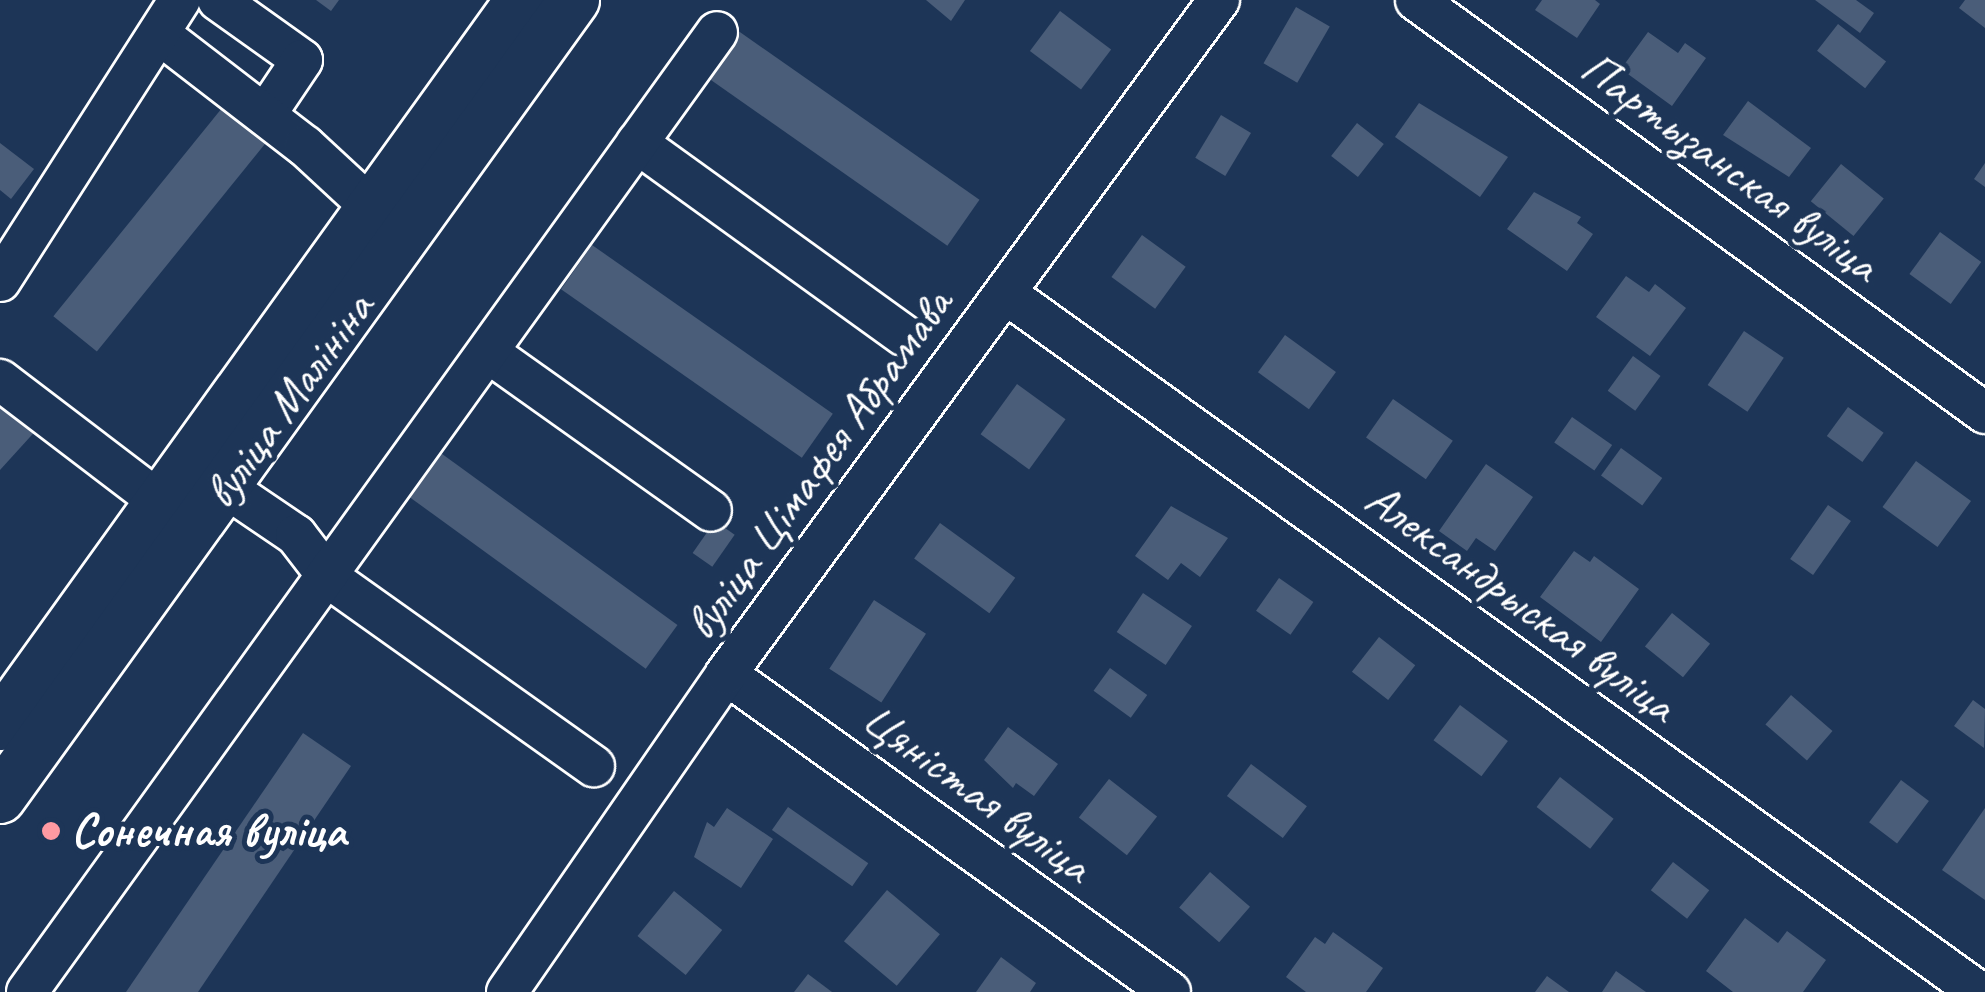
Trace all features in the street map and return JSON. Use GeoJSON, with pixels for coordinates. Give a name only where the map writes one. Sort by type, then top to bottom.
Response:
{"type":"FeatureCollection","features":[{"type":"Feature","properties":{"kind":"main road","name":"вуліца Малініна"},"geometry":{"type":"LineString","coordinates":[[0,798],[372,208],[521,0]]}},
{"type":"Feature","properties":{"kind":"main road","name":"вуліца Малініна"},"geometry":{"type":"LineString","coordinates":[[0,725],[178,516],[225,487],[574,0]]}},
{"type":"Feature","properties":{"kind":"street"},"geometry":{"type":"LineString","coordinates":[[218,0],[302,60],[265,115]]}},
{"type":"Feature","properties":{"kind":"street","name":"вуліца Цімафея Абрамава"},"geometry":{"type":"LineString","coordinates":[[506,992],[726,674],[1219,0]]}},
{"type":"Feature","properties":{"kind":"street","name":"Партызанская вуліца"},"geometry":{"type":"LineString","coordinates":[[1416,0],[1985,413]]}},
{"type":"Feature","properties":{"kind":"street"},"geometry":{"type":"LineString","coordinates":[[0,282],[171,18],[265,115],[372,208]]}},
{"type":"Feature","properties":{"kind":"street"},"geometry":{"type":"LineString","coordinates":[[27,992],[717,32]]}},
{"type":"Feature","properties":{"kind":"street"},"geometry":{"type":"LineString","coordinates":[[637,144],[903,335]]}},
{"type":"Feature","properties":{"kind":"street","name":"Александрыская вуліца"},"geometry":{"type":"LineString","coordinates":[[1006,293],[1979,992]]}},
{"type":"Feature","properties":{"kind":"street"},"geometry":{"type":"LineString","coordinates":[[489,353],[712,511]]}},
{"type":"Feature","properties":{"kind":"street"},"geometry":{"type":"LineString","coordinates":[[0,380],[178,516]]}},
{"type":"Feature","properties":{"kind":"street"},"geometry":{"type":"LineString","coordinates":[[225,487],[296,535],[328,578],[594,766]]}},
{"type":"Feature","properties":{"kind":"street","name":"Цяністая вуліца"},"geometry":{"type":"LineString","coordinates":[[726,674],[1170,992]]}},
{"type":"Feature","properties":{"kind":"building"},"geometry":{"type":"Polygon","coordinates":[[[316,0],[339,0],[331,11],[316,0]]]}},
{"type":"Feature","properties":{"kind":"building"},"geometry":{"type":"Polygon","coordinates":[[[926,0],[965,0],[951,21],[926,0]]]}},
{"type":"Feature","properties":{"kind":"building"},"geometry":{"type":"Polygon","coordinates":[[[1542,0],[1595,0],[1600,4],[1577,38],[1535,10],[1542,0]]]}},
{"type":"Feature","properties":{"kind":"building"},"geometry":{"type":"Polygon","coordinates":[[[1815,0],[1856,0],[1874,13],[1860,33],[1815,0]]]}},
{"type":"Feature","properties":{"kind":"building"},"geometry":{"type":"Polygon","coordinates":[[[1965,0],[1985,0],[1985,28],[1959,8],[1965,0]]]}},
{"type":"Feature","properties":{"kind":"building"},"geometry":{"type":"Polygon","coordinates":[[[1296,7],[1330,26],[1297,83],[1264,63],[1296,7]]]}},
{"type":"Feature","properties":{"kind":"building"},"geometry":{"type":"Polygon","coordinates":[[[1060,11],[1111,50],[1081,89],[1030,51],[1060,11]]]}},
{"type":"Feature","properties":{"kind":"building"},"geometry":{"type":"Polygon","coordinates":[[[1838,24],[1886,62],[1865,88],[1817,51],[1838,24]]]}},
{"type":"Feature","properties":{"kind":"building"},"geometry":{"type":"Polygon","coordinates":[[[737,30],[979,200],[947,246],[705,76],[737,30]]]}},
{"type":"Feature","properties":{"kind":"building"},"geometry":{"type":"Polygon","coordinates":[[[1648,32],[1678,53],[1685,43],[1706,58],[1672,106],[1621,69],[1648,32]]]}},
{"type":"Feature","properties":{"kind":"building"},"geometry":{"type":"Polygon","coordinates":[[[1748,101],[1811,148],[1789,177],[1723,135],[1748,101]]]}},
{"type":"Feature","properties":{"kind":"building"},"geometry":{"type":"Polygon","coordinates":[[[1419,103],[1508,157],[1480,197],[1395,137],[1419,103]]]}},
{"type":"Feature","properties":{"kind":"building"},"geometry":{"type":"Polygon","coordinates":[[[222,108],[266,143],[97,352],[53,316],[222,108]]]}},
{"type":"Feature","properties":{"kind":"building"},"geometry":{"type":"Polygon","coordinates":[[[1221,115],[1251,133],[1225,176],[1195,158],[1221,115]]]}},
{"type":"Feature","properties":{"kind":"building"},"geometry":{"type":"Polygon","coordinates":[[[1357,123],[1384,144],[1358,177],[1331,156],[1357,123]]]}},
{"type":"Feature","properties":{"kind":"building"},"geometry":{"type":"Polygon","coordinates":[[[0,143],[34,169],[11,199],[0,190],[0,143]]]}},
{"type":"Feature","properties":{"kind":"building"},"geometry":{"type":"Polygon","coordinates":[[[1985,163],[1985,187],[1974,179],[1985,163]]]}},
{"type":"Feature","properties":{"kind":"building"},"geometry":{"type":"Polygon","coordinates":[[[1841,164],[1884,199],[1854,236],[1811,201],[1841,164]]]}},
{"type":"Feature","properties":{"kind":"building"},"geometry":{"type":"Polygon","coordinates":[[[1534,192],[1581,217],[1577,223],[1593,234],[1567,271],[1507,229],[1534,192]]]}},
{"type":"Feature","properties":{"kind":"building"},"geometry":{"type":"Polygon","coordinates":[[[1940,232],[1981,262],[1951,304],[1909,274],[1940,232]]]}},
{"type":"Feature","properties":{"kind":"building"},"geometry":{"type":"Polygon","coordinates":[[[1142,235],[1186,267],[1155,309],[1111,277],[1142,235]]]}},
{"type":"Feature","properties":{"kind":"building"},"geometry":{"type":"Polygon","coordinates":[[[592,245],[833,414],[802,458],[561,289],[592,245]]]}},
{"type":"Feature","properties":{"kind":"building"},"geometry":{"type":"Polygon","coordinates":[[[1626,276],[1649,292],[1655,284],[1686,308],[1650,356],[1596,317],[1626,276]]]}},
{"type":"Feature","properties":{"kind":"building"},"geometry":{"type":"Polygon","coordinates":[[[1744,331],[1784,358],[1747,412],[1708,385],[1744,331]]]}},
{"type":"Feature","properties":{"kind":"building"},"geometry":{"type":"Polygon","coordinates":[[[1285,335],[1336,372],[1309,409],[1258,372],[1285,335]]]}},
{"type":"Feature","properties":{"kind":"building"},"geometry":{"type":"Polygon","coordinates":[[[1633,356],[1661,376],[1635,411],[1608,391],[1633,356]]]}},
{"type":"Feature","properties":{"kind":"building"},"geometry":{"type":"Polygon","coordinates":[[[1017,384],[1066,419],[1029,469],[981,434],[1017,384]]]}},
{"type":"Feature","properties":{"kind":"building"},"geometry":{"type":"Polygon","coordinates":[[[0,389],[40,426],[0,470],[0,389]]]}},
{"type":"Feature","properties":{"kind":"building"},"geometry":{"type":"Polygon","coordinates":[[[1393,399],[1453,441],[1426,479],[1366,438],[1393,399]]]}},
{"type":"Feature","properties":{"kind":"building"},"geometry":{"type":"Polygon","coordinates":[[[1848,407],[1884,433],[1862,462],[1827,436],[1848,407]]]}},
{"type":"Feature","properties":{"kind":"building"},"geometry":{"type":"Polygon","coordinates":[[[1572,417],[1612,445],[1594,470],[1554,442],[1572,417]]]}},
{"type":"Feature","properties":{"kind":"building"},"geometry":{"type":"Polygon","coordinates":[[[1621,448],[1662,478],[1642,505],[1601,476],[1621,448]]]}},
{"type":"Feature","properties":{"kind":"building"},"geometry":{"type":"Polygon","coordinates":[[[438,451],[677,625],[646,669],[406,495],[438,451]]]}},
{"type":"Feature","properties":{"kind":"building"},"geometry":{"type":"Polygon","coordinates":[[[1916,461],[1971,501],[1938,547],[1882,507],[1916,461]]]}},
{"type":"Feature","properties":{"kind":"building"},"geometry":{"type":"Polygon","coordinates":[[[1486,464],[1533,497],[1495,551],[1476,538],[1467,551],[1439,531],[1486,464]]]}},
{"type":"Feature","properties":{"kind":"building"},"geometry":{"type":"Polygon","coordinates":[[[1828,505],[1851,521],[1813,575],[1790,559],[1828,505]]]}},
{"type":"Feature","properties":{"kind":"building"},"geometry":{"type":"Polygon","coordinates":[[[1171,506],[1228,538],[1200,577],[1181,563],[1168,580],[1135,556],[1171,506]]]}},
{"type":"Feature","properties":{"kind":"building"},"geometry":{"type":"Polygon","coordinates":[[[715,521],[735,535],[712,567],[693,553],[715,521]]]}},
{"type":"Feature","properties":{"kind":"building"},"geometry":{"type":"Polygon","coordinates":[[[940,523],[1015,578],[989,613],[914,559],[940,523]]]}},
{"type":"Feature","properties":{"kind":"building"},"geometry":{"type":"Polygon","coordinates":[[[1574,551],[1590,562],[1594,556],[1639,589],[1601,642],[1540,597],[1574,551]]]}},
{"type":"Feature","properties":{"kind":"building"},"geometry":{"type":"Polygon","coordinates":[[[1279,578],[1313,602],[1290,635],[1256,611],[1279,578]]]}},
{"type":"Feature","properties":{"kind":"building"},"geometry":{"type":"Polygon","coordinates":[[[1143,593],[1192,626],[1166,665],[1117,632],[1143,593]]]}},
{"type":"Feature","properties":{"kind":"building"},"geometry":{"type":"Polygon","coordinates":[[[874,600],[926,634],[881,703],[829,669],[874,600]]]}},
{"type":"Feature","properties":{"kind":"building"},"geometry":{"type":"Polygon","coordinates":[[[1672,613],[1710,644],[1683,677],[1645,646],[1672,613]]]}},
{"type":"Feature","properties":{"kind":"building"},"geometry":{"type":"Polygon","coordinates":[[[1379,637],[1415,665],[1388,700],[1352,672],[1379,637]]]}},
{"type":"Feature","properties":{"kind":"building"},"geometry":{"type":"Polygon","coordinates":[[[1110,668],[1147,695],[1131,718],[1094,691],[1110,668]]]}},
{"type":"Feature","properties":{"kind":"building"},"geometry":{"type":"Polygon","coordinates":[[[1791,695],[1833,731],[1807,761],[1765,724],[1791,695]]]}},
{"type":"Feature","properties":{"kind":"building"},"geometry":{"type":"Polygon","coordinates":[[[1973,700],[1985,709],[1984,748],[1954,726],[1973,700]]]}},
{"type":"Feature","properties":{"kind":"building"},"geometry":{"type":"Polygon","coordinates":[[[1460,705],[1508,741],[1481,776],[1434,740],[1460,705]]]}},
{"type":"Feature","properties":{"kind":"building"},"geometry":{"type":"Polygon","coordinates":[[[1008,727],[1058,764],[1034,796],[1016,783],[1013,788],[984,760],[1008,727]]]}},
{"type":"Feature","properties":{"kind":"building"},"geometry":{"type":"Polygon","coordinates":[[[303,733],[351,766],[198,992],[126,992],[303,733]]]}},
{"type":"Feature","properties":{"kind":"building"},"geometry":{"type":"Polygon","coordinates":[[[1251,764],[1307,806],[1283,838],[1227,796],[1251,764]]]}},
{"type":"Feature","properties":{"kind":"building"},"geometry":{"type":"Polygon","coordinates":[[[1560,777],[1614,819],[1590,849],[1537,807],[1560,777]]]}},
{"type":"Feature","properties":{"kind":"building"},"geometry":{"type":"Polygon","coordinates":[[[1109,779],[1157,817],[1127,855],[1079,818],[1109,779]]]}},
{"type":"Feature","properties":{"kind":"building"},"geometry":{"type":"Polygon","coordinates":[[[1901,780],[1929,801],[1897,843],[1869,822],[1901,780]]]}},
{"type":"Feature","properties":{"kind":"building"},"geometry":{"type":"Polygon","coordinates":[[[788,807],[868,863],[852,886],[772,830],[788,807]]]}},
{"type":"Feature","properties":{"kind":"building"},"geometry":{"type":"Polygon","coordinates":[[[727,808],[773,839],[741,888],[694,857],[707,822],[714,827],[727,808]]]}},
{"type":"Feature","properties":{"kind":"building"},"geometry":{"type":"Polygon","coordinates":[[[1985,808],[1985,900],[1942,870],[1985,808]]]}},
{"type":"Feature","properties":{"kind":"building"},"geometry":{"type":"Polygon","coordinates":[[[1673,862],[1709,890],[1687,919],[1651,890],[1673,862]]]}},
{"type":"Feature","properties":{"kind":"building"},"geometry":{"type":"Polygon","coordinates":[[[1210,872],[1250,907],[1219,942],[1179,907],[1210,872]]]}},
{"type":"Feature","properties":{"kind":"building"},"geometry":{"type":"Polygon","coordinates":[[[887,890],[940,934],[897,986],[844,941],[887,890]]]}},
{"type":"Feature","properties":{"kind":"building"},"geometry":{"type":"Polygon","coordinates":[[[674,891],[722,930],[686,975],[637,936],[674,891]]]}},
{"type":"Feature","properties":{"kind":"building"},"geometry":{"type":"Polygon","coordinates":[[[1745,918],[1778,943],[1787,931],[1826,960],[1803,992],[1733,992],[1706,971],[1745,918]]]}},
{"type":"Feature","properties":{"kind":"building"},"geometry":{"type":"Polygon","coordinates":[[[1333,932],[1383,968],[1366,992],[1306,992],[1286,977],[1315,937],[1325,944],[1333,932]]]}},
{"type":"Feature","properties":{"kind":"building"},"geometry":{"type":"Polygon","coordinates":[[[1001,957],[1036,983],[1030,992],[976,992],[1001,957]]]}},
{"type":"Feature","properties":{"kind":"building"},"geometry":{"type":"Polygon","coordinates":[[[1616,971],[1646,992],[1602,992],[1616,971]]]}},
{"type":"Feature","properties":{"kind":"building"},"geometry":{"type":"Polygon","coordinates":[[[808,974],[832,992],[794,992],[808,974]]]}},
{"type":"Feature","properties":{"kind":"building"},"geometry":{"type":"Polygon","coordinates":[[[1547,976],[1569,992],[1535,992],[1547,976]]]}},
{"type":"Feature","properties":{"kind":"place","name":"Сонечная вуліца"},"geometry":{"type":"Point","coordinates":[51,831]}}]}
